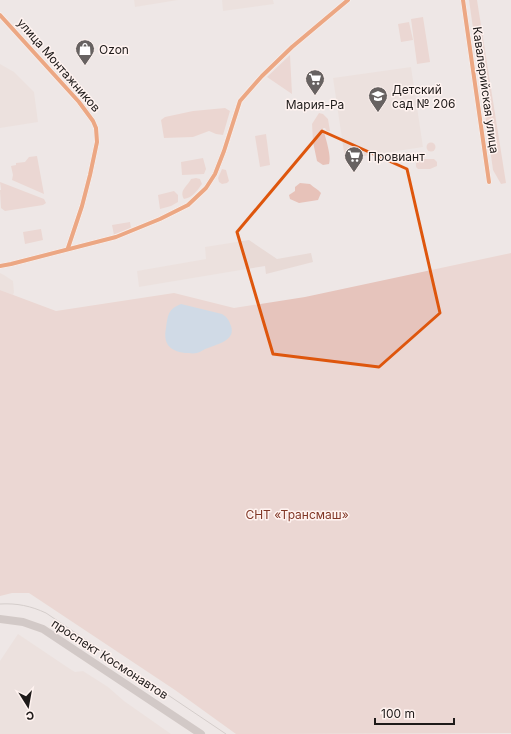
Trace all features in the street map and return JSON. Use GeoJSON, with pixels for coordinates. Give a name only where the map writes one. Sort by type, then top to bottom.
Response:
{"type":"FeatureCollection","features":[{"type":"Feature","properties":{"kind":"main road","name":"проспект Космонавтов"},"geometry":{"type":"LineString","coordinates":[[0,619],[23,622],[43,630],[201,734]]}},
{"type":"Feature","properties":{"kind":"street"},"geometry":{"type":"LineString","coordinates":[[0,266],[116,237],[160,219],[188,205],[206,188],[215,174],[240,101],[266,71],[348,0]]}},
{"type":"Feature","properties":{"kind":"street","name":"Кавалерийская улица"},"geometry":{"type":"LineString","coordinates":[[463,0],[489,182]]}},
{"type":"Feature","properties":{"kind":"street","name":"улица Монтажников"},"geometry":{"type":"LineString","coordinates":[[0,15],[79,102],[93,121],[96,128],[97,142],[90,175],[82,206],[68,248]]}},
{"type":"Feature","properties":{"kind":"highlighted area"},"geometry":{"type":"Polygon","coordinates":[[[322,131],[407,169],[440,313],[379,367],[273,354],[237,232],[322,131]]]}},
{"type":"Feature","properties":{"kind":"shaded area"},"geometry":{"type":"Polygon","coordinates":[[[134,0],[178,0],[135,7],[134,0]]]}},
{"type":"Feature","properties":{"kind":"shaded area"},"geometry":{"type":"Polygon","coordinates":[[[222,0],[273,0],[274,4],[223,11],[222,0]]]}},
{"type":"Feature","properties":{"kind":"shaded area"},"geometry":{"type":"Polygon","coordinates":[[[469,0],[477,0],[506,183],[501,184],[493,170],[469,0]]]}},
{"type":"Feature","properties":{"kind":"shaded area"},"geometry":{"type":"Polygon","coordinates":[[[0,64],[14,72],[34,92],[38,122],[0,128],[0,64]]]}},
{"type":"Feature","properties":{"kind":"shaded area","name":"Детский сад № 206"},"geometry":{"type":"Polygon","coordinates":[[[411,67],[423,147],[345,159],[333,78],[411,67]]]}},
{"type":"Feature","properties":{"kind":"shaded area"},"geometry":{"type":"Polygon","coordinates":[[[225,108],[230,111],[223,135],[209,131],[193,137],[164,138],[161,120],[165,117],[193,111],[225,108]]]}},
{"type":"Feature","properties":{"kind":"shaded area"},"geometry":{"type":"Polygon","coordinates":[[[319,113],[323,114],[328,119],[330,131],[323,128],[330,161],[329,164],[323,165],[317,161],[313,142],[312,124],[319,113]]]}},
{"type":"Feature","properties":{"kind":"shaded area"},"geometry":{"type":"Polygon","coordinates":[[[222,169],[226,170],[229,181],[222,184],[219,182],[218,178],[222,169]]]}},
{"type":"Feature","properties":{"kind":"shaded area"},"geometry":{"type":"Polygon","coordinates":[[[191,179],[200,179],[202,184],[192,196],[184,199],[182,193],[184,189],[191,179]]]}},
{"type":"Feature","properties":{"kind":"shaded area"},"geometry":{"type":"Polygon","coordinates":[[[300,183],[310,184],[320,192],[321,193],[318,200],[299,203],[290,199],[289,195],[295,191],[295,187],[300,183]]]}},
{"type":"Feature","properties":{"kind":"shaded area"},"geometry":{"type":"Polygon","coordinates":[[[249,240],[277,259],[311,253],[313,262],[266,274],[265,266],[139,287],[137,271],[206,259],[205,247],[249,240]]]}},
{"type":"Feature","properties":{"kind":"shaded area"},"geometry":{"type":"Polygon","coordinates":[[[0,273],[13,281],[13,295],[0,290],[0,273]]]}},
{"type":"Feature","properties":{"kind":"shaded area"},"geometry":{"type":"Polygon","coordinates":[[[18,634],[75,672],[83,671],[108,687],[124,701],[171,734],[0,734],[0,661],[18,634]]]}},
{"type":"Feature","properties":{"kind":"green space"},"geometry":{"type":"Polygon","coordinates":[[[423,17],[430,62],[417,64],[411,19],[423,17]]]}},
{"type":"Feature","properties":{"kind":"green space"},"geometry":{"type":"Polygon","coordinates":[[[409,22],[413,40],[401,42],[398,24],[409,22]]]}},
{"type":"Feature","properties":{"kind":"green space"},"geometry":{"type":"Polygon","coordinates":[[[290,55],[292,94],[267,77],[290,55]]]}},
{"type":"Feature","properties":{"kind":"green space"},"geometry":{"type":"Polygon","coordinates":[[[266,134],[270,165],[260,167],[255,136],[266,134]]]}},
{"type":"Feature","properties":{"kind":"green space"},"geometry":{"type":"Polygon","coordinates":[[[429,143],[433,143],[435,147],[433,151],[429,151],[427,149],[427,145],[429,143]]]}},
{"type":"Feature","properties":{"kind":"green space"},"geometry":{"type":"Polygon","coordinates":[[[37,156],[44,194],[12,180],[13,175],[11,166],[16,165],[16,163],[25,162],[29,157],[37,156]]]}},
{"type":"Feature","properties":{"kind":"green space"},"geometry":{"type":"Polygon","coordinates":[[[203,158],[206,169],[204,174],[182,175],[181,162],[203,158]]]}},
{"type":"Feature","properties":{"kind":"green space"},"geometry":{"type":"Polygon","coordinates":[[[421,159],[434,159],[437,162],[437,166],[430,169],[418,169],[416,167],[416,163],[421,159]]]}},
{"type":"Feature","properties":{"kind":"green space"},"geometry":{"type":"Polygon","coordinates":[[[0,182],[44,199],[46,203],[43,205],[5,211],[1,208],[0,182]]]}},
{"type":"Feature","properties":{"kind":"green space"},"geometry":{"type":"Polygon","coordinates":[[[174,191],[178,195],[178,202],[160,209],[158,195],[174,191]]]}},
{"type":"Feature","properties":{"kind":"green space"},"geometry":{"type":"Polygon","coordinates":[[[130,222],[131,228],[114,235],[112,225],[130,222]]]}},
{"type":"Feature","properties":{"kind":"green space"},"geometry":{"type":"Polygon","coordinates":[[[41,229],[43,240],[25,244],[23,232],[41,229]]]}},
{"type":"Feature","properties":{"kind":"green space","name":"СНТ «Трансмаш»"},"geometry":{"type":"Polygon","coordinates":[[[511,253],[511,733],[236,734],[175,690],[29,593],[12,593],[0,596],[0,290],[56,311],[174,293],[234,308],[305,297],[511,253]]]}},
{"type":"Feature","properties":{"kind":"water"},"geometry":{"type":"Polygon","coordinates":[[[181,304],[222,314],[227,318],[231,326],[231,335],[225,341],[197,353],[179,352],[171,348],[166,342],[165,338],[167,319],[171,310],[181,304]]]}},
{"type":"Feature","properties":{"kind":"tram line"},"geometry":{"type":"LineString","coordinates":[[0,604],[12,604],[35,608],[46,613],[226,734]]}},
{"type":"Feature","properties":{"kind":"cycle path"},"geometry":{"type":"LineString","coordinates":[[0,266],[116,237],[160,219],[188,205],[206,188],[215,174],[240,101],[262,76],[292,47],[348,0]]}},
{"type":"Feature","properties":{"kind":"cycle path"},"geometry":{"type":"LineString","coordinates":[[463,0],[489,182]]}},
{"type":"Feature","properties":{"kind":"cycle path"},"geometry":{"type":"LineString","coordinates":[[0,15],[79,102],[93,121],[96,128],[97,142],[90,175],[82,206],[68,248]]}},
{"type":"Feature","properties":{"kind":"place","name":"Ozon"},"geometry":{"type":"Point","coordinates":[85,66]}},
{"type":"Feature","properties":{"kind":"place","name":"Мария-Ра"},"geometry":{"type":"Point","coordinates":[315,96]}},
{"type":"Feature","properties":{"kind":"place","name":"Детский сад № 206"},"geometry":{"type":"Point","coordinates":[378,113]}},
{"type":"Feature","properties":{"kind":"place","name":"Провиант"},"geometry":{"type":"Point","coordinates":[354,173]}}]}
